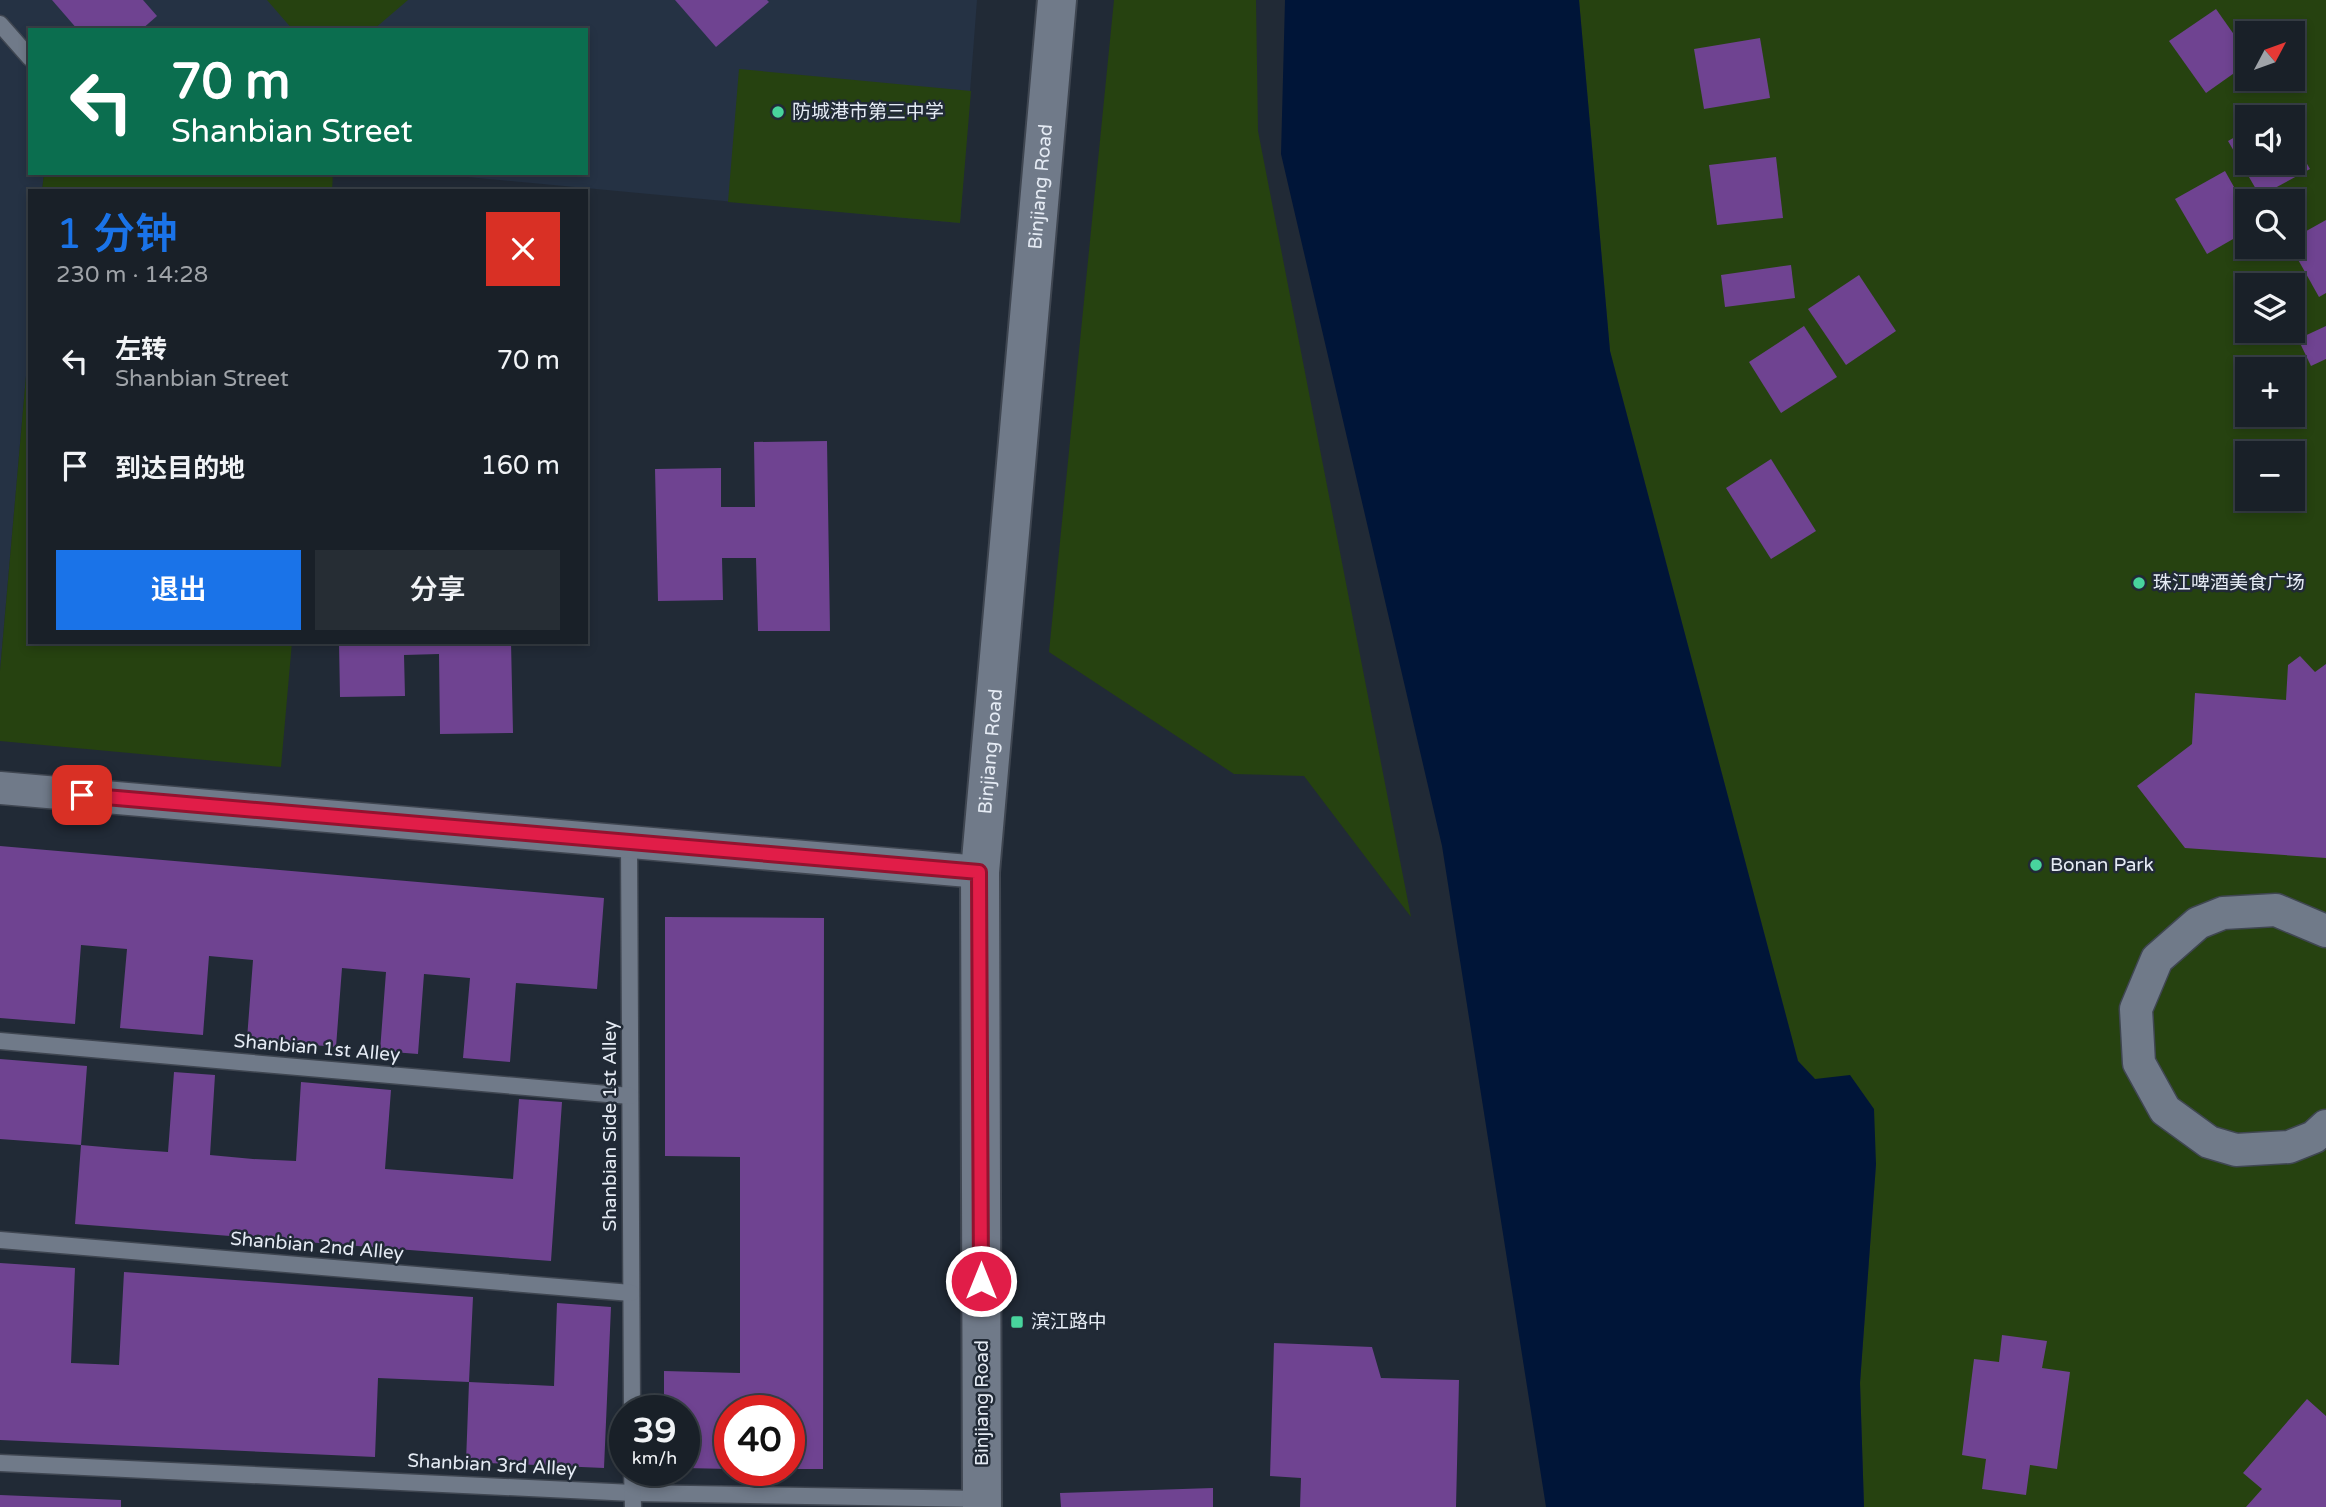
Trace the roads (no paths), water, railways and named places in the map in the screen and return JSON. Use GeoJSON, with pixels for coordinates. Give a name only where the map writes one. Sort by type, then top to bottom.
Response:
{"type":"FeatureCollection","features":[{"type":"Feature","properties":{"kind":"street","name":"Binjiang Road"},"geometry":{"type":"LineString","coordinates":[[982,1503],[979,872],[1057,0]]}},
{"type":"Feature","properties":{"kind":"street"},"geometry":{"type":"LineString","coordinates":[[0,788],[979,872]]}},
{"type":"Feature","properties":{"kind":"street"},"geometry":{"type":"LineString","coordinates":[[2326,931],[2276,910],[2223,913],[2198,923],[2157,959],[2137,1009],[2139,1063],[2165,1110],[2209,1142],[2236,1150],[2289,1147],[2314,1137],[2326,1126]]}},
{"type":"Feature","properties":{"kind":"lane"},"geometry":{"type":"LineString","coordinates":[[0,24],[28,56]]}},
{"type":"Feature","properties":{"kind":"lane","name":"Shanbian Side 1st Alley"},"geometry":{"type":"LineString","coordinates":[[629,842],[632,1395]]}},
{"type":"Feature","properties":{"kind":"lane","name":"Shanbian 1st Alley"},"geometry":{"type":"LineString","coordinates":[[0,1041],[631,1096]]}},
{"type":"Feature","properties":{"kind":"lane","name":"Shanbian 2nd Alley"},"geometry":{"type":"LineString","coordinates":[[0,1240],[631,1293]]}},
{"type":"Feature","properties":{"kind":"lane","name":"Shanbian 3rd Alley"},"geometry":{"type":"LineString","coordinates":[[0,1463],[633,1500],[982,1503]]}},
{"type":"Feature","properties":{"kind":"water"},"geometry":{"type":"Polygon","coordinates":[[[1285,0],[1579,0],[1610,351],[1798,1061],[1815,1079],[1850,1075],[1874,1109],[1876,1164],[1860,1383],[1864,1507],[1546,1507],[1442,846],[1281,154],[1285,0]]]}},
{"type":"Feature","properties":{"kind":"place","name":"防城港市第三中学"},"geometry":{"type":"Point","coordinates":[778,112]}},
{"type":"Feature","properties":{"kind":"place","name":"珠江啤酒美食广场"},"geometry":{"type":"Point","coordinates":[2139,583]}},
{"type":"Feature","properties":{"kind":"place","name":"Bonan Park"},"geometry":{"type":"Point","coordinates":[2036,865]}},
{"type":"Feature","properties":{"kind":"place","name":"滨江路中"},"geometry":{"type":"Point","coordinates":[1017,1322]}}]}
